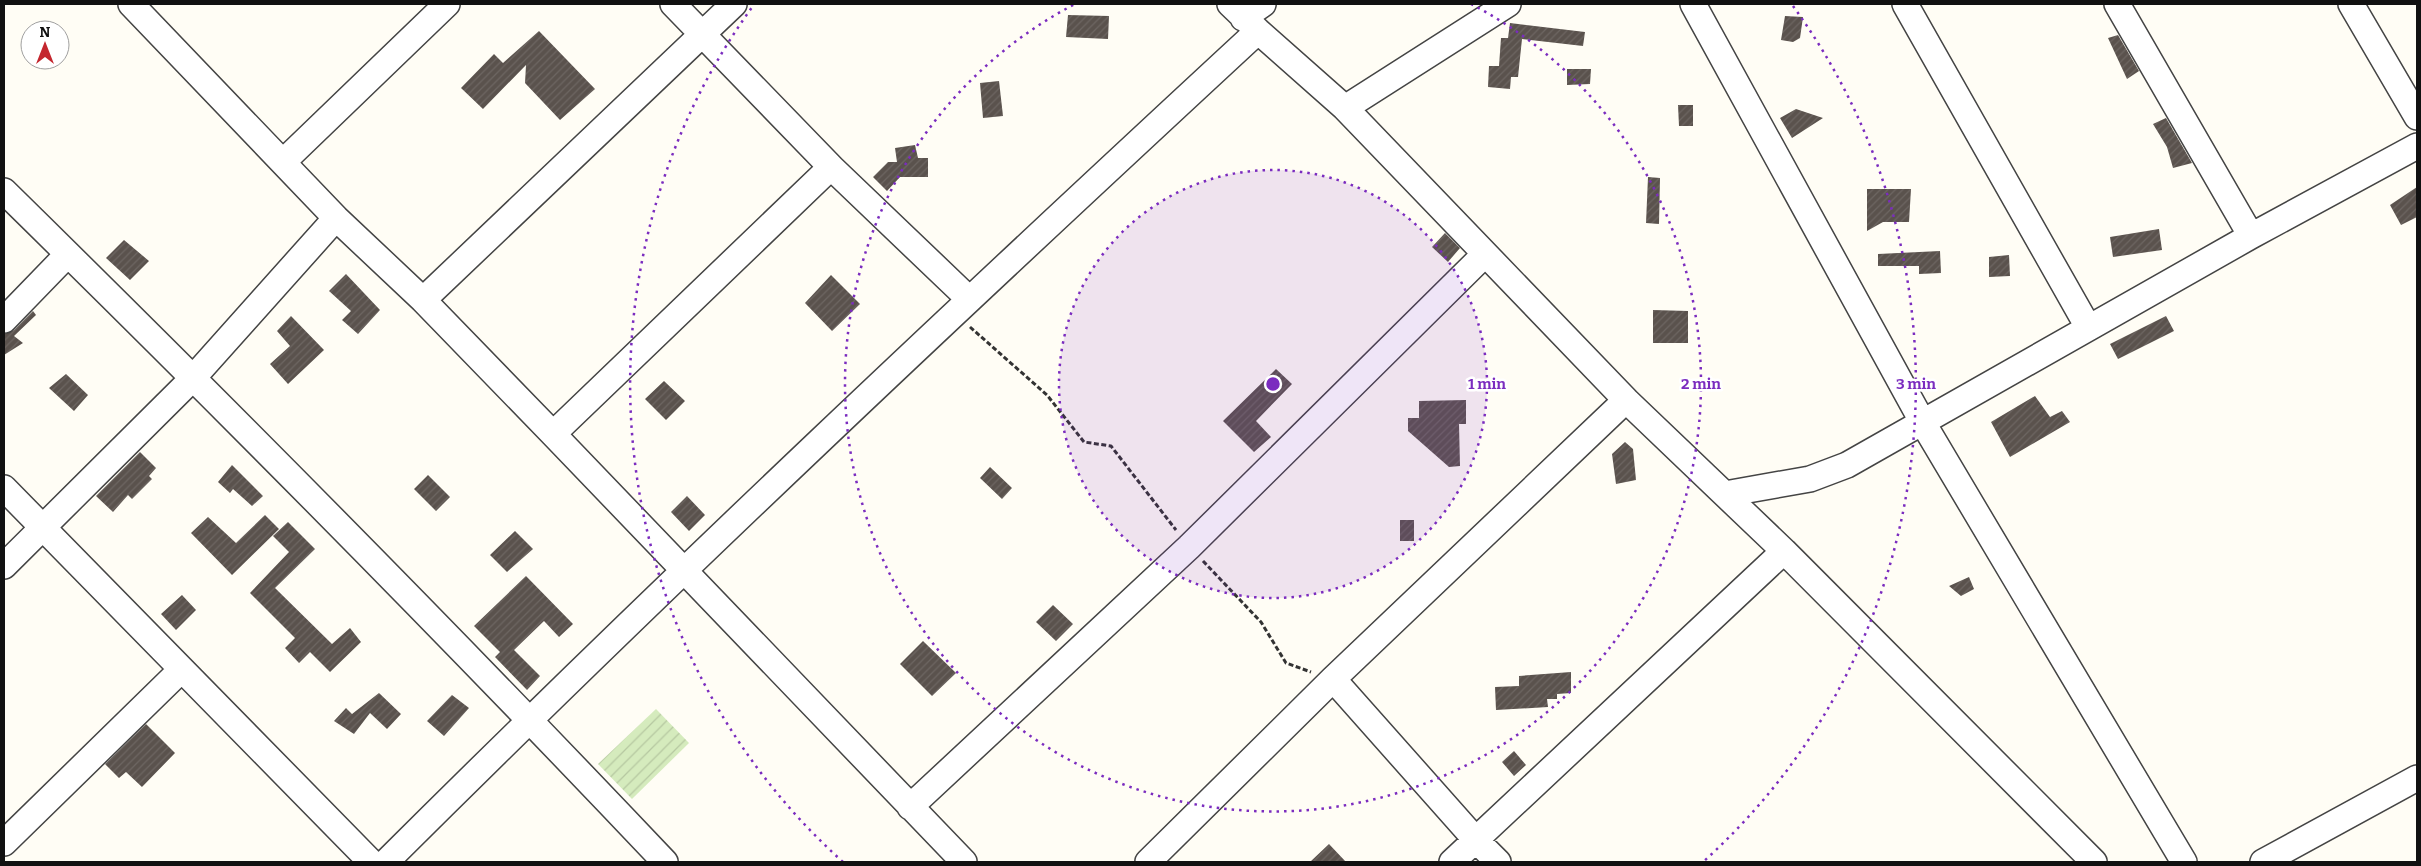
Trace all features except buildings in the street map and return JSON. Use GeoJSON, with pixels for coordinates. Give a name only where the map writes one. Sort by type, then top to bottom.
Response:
{"type":"FeatureCollection","features":[{"type":"Feature","properties":{"kind":"street"},"geometry":{"type":"LineString","coordinates":[[131,4],[336,218],[423,300],[964,862]]}},
{"type":"Feature","properties":{"kind":"street"},"geometry":{"type":"LineString","coordinates":[[283,162],[447,4]]}},
{"type":"Feature","properties":{"kind":"street"},"geometry":{"type":"LineString","coordinates":[[673,4],[832,166],[962,306]]}},
{"type":"Feature","properties":{"kind":"street"},"geometry":{"type":"LineString","coordinates":[[423,300],[704,35],[734,4]]}},
{"type":"Feature","properties":{"kind":"street"},"geometry":{"type":"LineString","coordinates":[[386,862],[529,719],[962,306],[1243,18],[1263,4]]}},
{"type":"Feature","properties":{"kind":"street"},"geometry":{"type":"LineString","coordinates":[[1345,108],[1508,4]]}},
{"type":"Feature","properties":{"kind":"street"},"geometry":{"type":"LineString","coordinates":[[1693,4],[1923,423],[2184,862]]}},
{"type":"Feature","properties":{"kind":"street"},"geometry":{"type":"LineString","coordinates":[[1905,4],[2088,327]]}},
{"type":"Feature","properties":{"kind":"street"},"geometry":{"type":"LineString","coordinates":[[2117,4],[2251,236]]}},
{"type":"Feature","properties":{"kind":"street"},"geometry":{"type":"LineString","coordinates":[[2352,4],[2417,117]]}},
{"type":"Feature","properties":{"kind":"street"},"geometry":{"type":"LineString","coordinates":[[1243,18],[1345,108],[1626,400],[1784,551],[2094,862]]}},
{"type":"Feature","properties":{"kind":"street"},"geometry":{"type":"LineString","coordinates":[[1725,494],[1810,479],[1847,465],[2088,327],[2417,146]]}},
{"type":"Feature","properties":{"kind":"street"},"geometry":{"type":"LineString","coordinates":[[553,434],[832,166]]}},
{"type":"Feature","properties":{"kind":"street"},"geometry":{"type":"LineString","coordinates":[[4,191],[193,378],[529,719],[664,862]]}},
{"type":"Feature","properties":{"kind":"street"},"geometry":{"type":"LineString","coordinates":[[4,566],[193,378],[336,218]]}},
{"type":"Feature","properties":{"kind":"street"},"geometry":{"type":"LineString","coordinates":[[4,320],[68,254]]}},
{"type":"Feature","properties":{"kind":"street"},"geometry":{"type":"LineString","coordinates":[[910,806],[1189,546],[1485,254]]}},
{"type":"Feature","properties":{"kind":"street"},"geometry":{"type":"LineString","coordinates":[[1148,862],[1333,679],[1626,400]]}},
{"type":"Feature","properties":{"kind":"street"},"geometry":{"type":"LineString","coordinates":[[4,488],[42,529],[370,862]]}},
{"type":"Feature","properties":{"kind":"street"},"geometry":{"type":"LineString","coordinates":[[1452,862],[1784,551]]}},
{"type":"Feature","properties":{"kind":"street"},"geometry":{"type":"LineString","coordinates":[[4,843],[181,670]]}},
{"type":"Feature","properties":{"kind":"street"},"geometry":{"type":"LineString","coordinates":[[1333,679],[1475,839],[1498,862]]}},
{"type":"Feature","properties":{"kind":"street"},"geometry":{"type":"LineString","coordinates":[[2263,862],[2417,778]]}},
{"type":"Feature","properties":{"kind":"path"},"geometry":{"type":"LineString","coordinates":[[962,306],[1047,395],[1084,442],[1111,446],[1189,546],[1261,622],[1286,663],[1333,679]]}},
{"type":"Feature","properties":{"kind":"green space"},"geometry":{"type":"Polygon","coordinates":[[[656,709],[689,743],[632,799],[598,764],[656,709]]]}}]}
